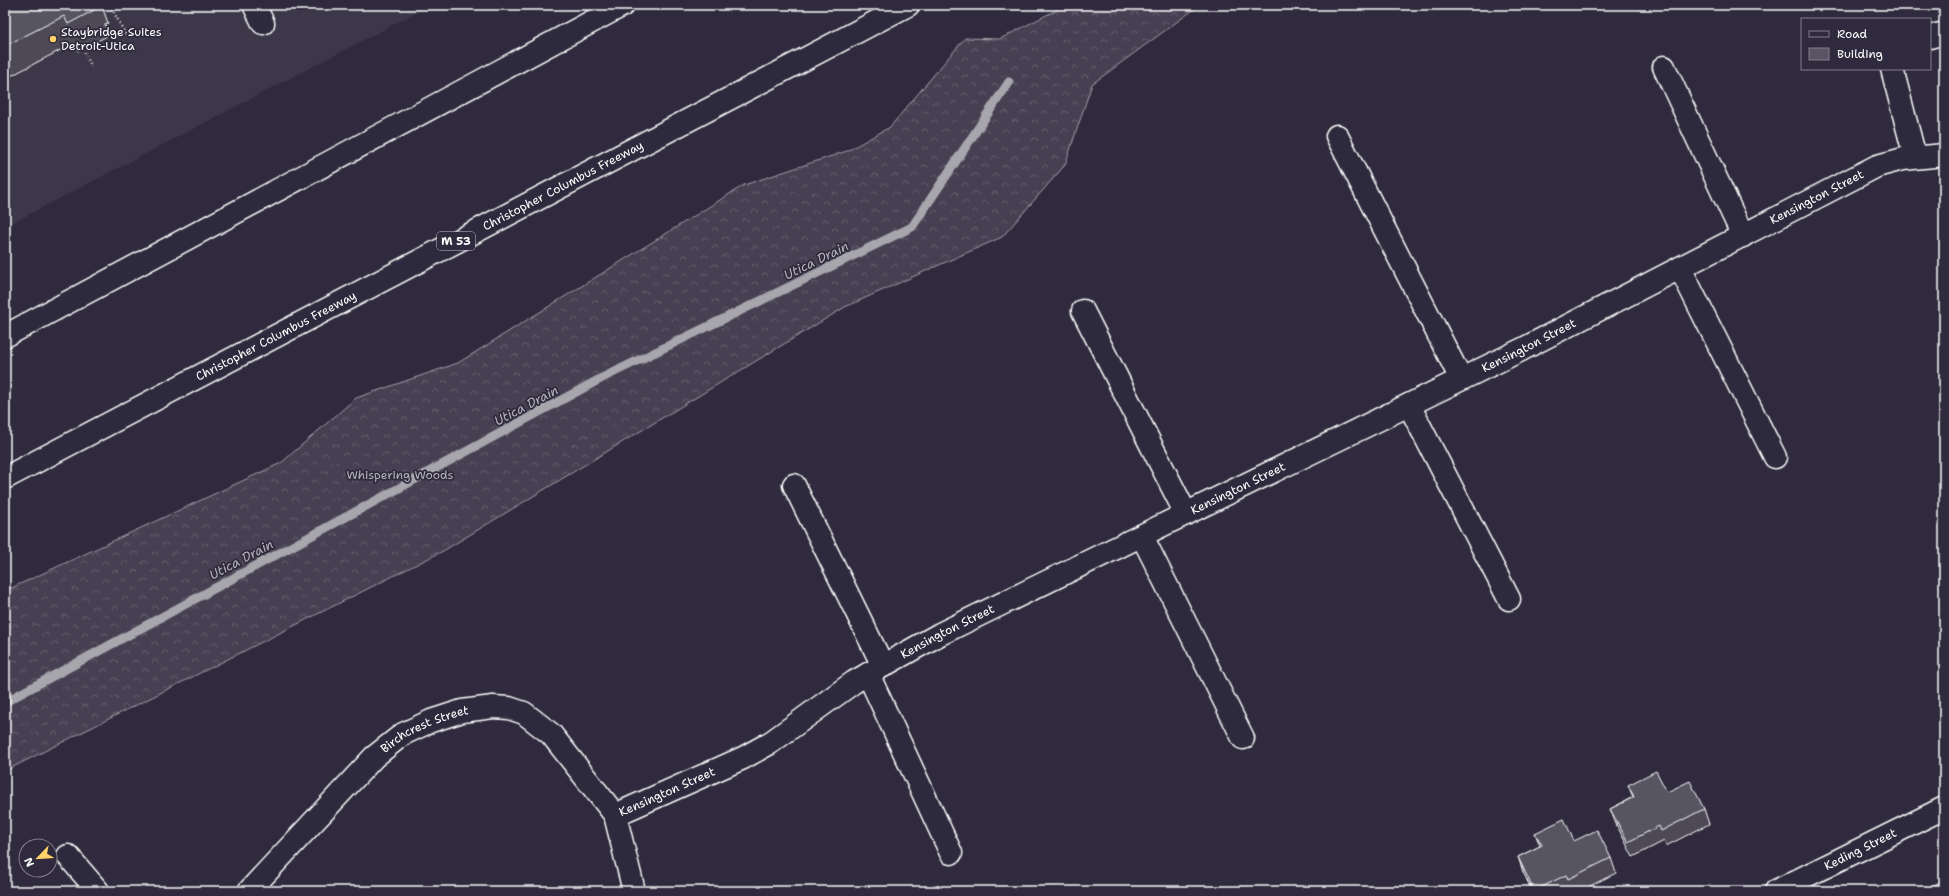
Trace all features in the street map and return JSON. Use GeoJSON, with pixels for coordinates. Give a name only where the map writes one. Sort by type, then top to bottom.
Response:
{"type":"FeatureCollection","features":[{"type":"Feature","properties":{"kind":"main road"},"geometry":{"type":"LineString","coordinates":[[5,336],[623,5]]}},
{"type":"Feature","properties":{"kind":"main road","name":"Christopher Columbus Freeway"},"geometry":{"type":"LineString","coordinates":[[5,478],[908,5]]}},
{"type":"Feature","properties":{"kind":"main road"},"geometry":{"type":"LineString","coordinates":[[1931,36],[1944,33]]}},
{"type":"Feature","properties":{"kind":"main road"},"geometry":{"type":"LineString","coordinates":[[1664,67],[1743,236]]}},
{"type":"Feature","properties":{"kind":"main road"},"geometry":{"type":"LineString","coordinates":[[1892,70],[1915,157]]}},
{"type":"Feature","properties":{"kind":"main road"},"geometry":{"type":"LineString","coordinates":[[1337,136],[1461,379]]}},
{"type":"Feature","properties":{"kind":"main road","name":"Kensington Street"},"geometry":{"type":"LineString","coordinates":[[634,891],[615,815],[743,758],[770,743],[854,682],[940,634],[1409,405],[1743,236],[1877,166],[1915,157],[1944,155]]}},
{"type":"Feature","properties":{"kind":"main road"},"geometry":{"type":"LineString","coordinates":[[1680,268],[1775,457]]}},
{"type":"Feature","properties":{"kind":"main road"},"geometry":{"type":"LineString","coordinates":[[1083,311],[1186,514]]}},
{"type":"Feature","properties":{"kind":"main road"},"geometry":{"type":"LineString","coordinates":[[1409,405],[1509,599]]}},
{"type":"Feature","properties":{"kind":"main road"},"geometry":{"type":"LineString","coordinates":[[794,485],[876,670],[951,853]]}},
{"type":"Feature","properties":{"kind":"main road"},"geometry":{"type":"LineString","coordinates":[[1142,536],[1243,738]]}},
{"type":"Feature","properties":{"kind":"main road","name":"Birchcrest Street"},"geometry":{"type":"LineString","coordinates":[[249,891],[374,757],[403,734],[431,721],[462,711],[493,707],[509,708],[524,713],[551,734],[615,815]]}},
{"type":"Feature","properties":{"kind":"main road","name":"Keding Street"},"geometry":{"type":"LineString","coordinates":[[1776,891],[1944,808]]}},
{"type":"Feature","properties":{"kind":"main road"},"geometry":{"type":"LineString","coordinates":[[68,856],[98,891]]}},
{"type":"Feature","properties":{"kind":"path"},"geometry":{"type":"LineString","coordinates":[[110,5],[127,37]]}},
{"type":"Feature","properties":{"kind":"path"},"geometry":{"type":"LineString","coordinates":[[82,49],[92,67]]}},
{"type":"Feature","properties":{"kind":"shaded area"},"geometry":{"type":"Polygon","coordinates":[[[5,5],[431,5],[5,227],[5,5]]]}},
{"type":"Feature","properties":{"kind":"green space","name":"Whispering Woods"},"geometry":{"type":"Polygon","coordinates":[[[1066,5],[1200,5],[1092,84],[1065,165],[1002,237],[845,307],[443,551],[5,771],[5,591],[281,463],[356,398],[458,363],[744,185],[847,151],[890,127],[965,38],[1000,39],[1066,5]]]}},
{"type":"Feature","properties":{"kind":"building"},"geometry":{"type":"Polygon","coordinates":[[[5,5],[96,5],[98,8],[68,24],[64,16],[5,46],[5,5]]]}},
{"type":"Feature","properties":{"kind":"building"},"geometry":{"type":"Polygon","coordinates":[[[1656,771],[1667,792],[1690,781],[1704,809],[1661,831],[1659,826],[1628,842],[1610,809],[1634,797],[1628,785],[1656,771]]]}},
{"type":"Feature","properties":{"kind":"building"},"geometry":{"type":"Polygon","coordinates":[[[1564,819],[1574,841],[1597,830],[1611,858],[1568,879],[1566,875],[1534,891],[1518,857],[1542,845],[1535,833],[1564,819]]]}},
{"type":"Feature","properties":{"kind":"building"},"geometry":{"type":"Polygon","coordinates":[[[1944,881],[1944,891],[1926,891],[1926,890],[1944,881]]]}},
{"type":"Feature","properties":{"kind":"waterway","name":"Utica Drain"},"geometry":{"type":"LineString","coordinates":[[5,702],[602,378],[912,227],[1009,82]]}},
{"type":"Feature","properties":{"kind":"place","name":"Staybridge Suites Detroit-Utica"},"geometry":{"type":"Point","coordinates":[53,39]}}]}
